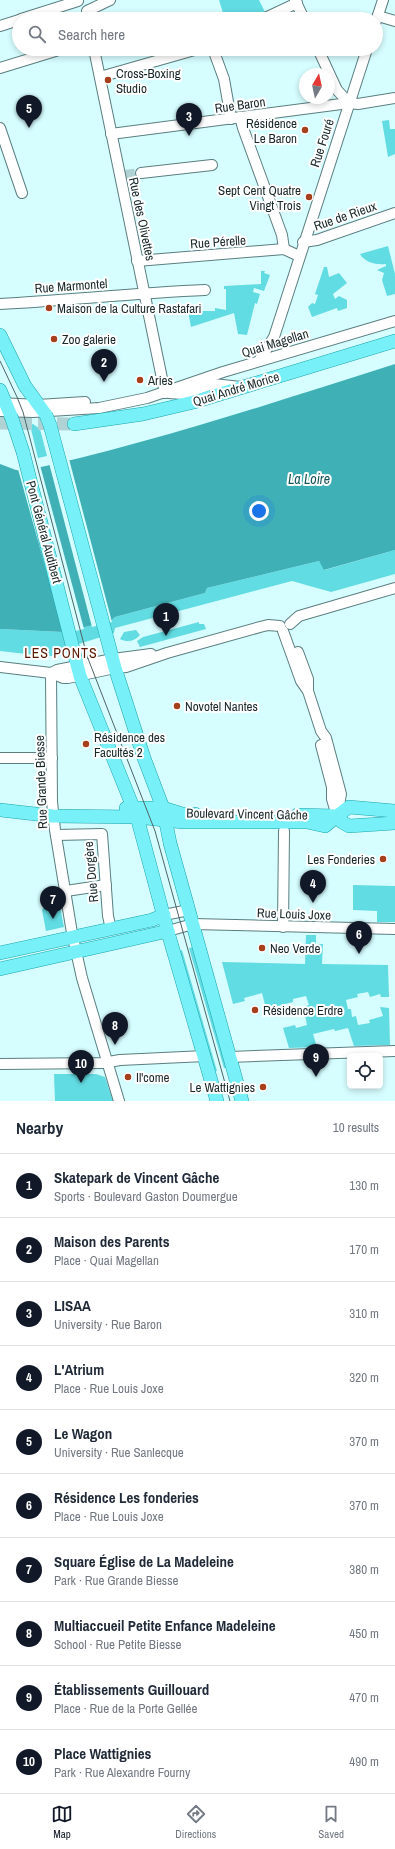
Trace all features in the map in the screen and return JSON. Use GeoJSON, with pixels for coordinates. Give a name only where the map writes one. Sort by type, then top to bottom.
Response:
{"type":"FeatureCollection","features":[{"type":"Feature","properties":{"kind":"main road"},"geometry":{"type":"LineString","coordinates":[[0,335],[25,386],[44,414],[114,663],[144,758],[164,814],[242,1101]]}},
{"type":"Feature","properties":{"kind":"main road","name":"Quai André Morice"},"geometry":{"type":"LineString","coordinates":[[74,424],[150,413],[194,402],[395,340]]}},
{"type":"Feature","properties":{"kind":"main road","name":"Pont Général Audibert"},"geometry":{"type":"LineString","coordinates":[[0,390],[6,409],[20,442],[78,665],[136,813],[217,1101]]}},
{"type":"Feature","properties":{"kind":"main road","name":"Boulevard Vincent Gâche"},"geometry":{"type":"LineString","coordinates":[[0,810],[338,816],[349,807],[395,811]]}},
{"type":"Feature","properties":{"kind":"main road","name":"Boulevard Vincent Gâche"},"geometry":{"type":"LineString","coordinates":[[338,816],[342,822],[349,826],[395,823]]}},
{"type":"Feature","properties":{"kind":"main road"},"geometry":{"type":"LineString","coordinates":[[0,953],[152,920],[164,915]]}},
{"type":"Feature","properties":{"kind":"main road"},"geometry":{"type":"LineString","coordinates":[[0,969],[168,931]]}},
{"type":"Feature","properties":{"kind":"street"},"geometry":{"type":"LineString","coordinates":[[92,12],[110,0]]}},
{"type":"Feature","properties":{"kind":"street"},"geometry":{"type":"LineString","coordinates":[[379,12],[383,0]]}},
{"type":"Feature","properties":{"kind":"street"},"geometry":{"type":"LineString","coordinates":[[44,12],[81,1],[86,12]]}},
{"type":"Feature","properties":{"kind":"street"},"geometry":{"type":"LineString","coordinates":[[276,12],[296,1],[301,12]]}},
{"type":"Feature","properties":{"kind":"street"},"geometry":{"type":"LineString","coordinates":[[383,19],[395,21]]}},
{"type":"Feature","properties":{"kind":"street"},"geometry":{"type":"LineString","coordinates":[[0,26],[12,22]]}},
{"type":"Feature","properties":{"kind":"street"},"geometry":{"type":"LineString","coordinates":[[0,68],[39,56]]}},
{"type":"Feature","properties":{"kind":"street","name":"Rue des Olivettes"},"geometry":{"type":"LineString","coordinates":[[96,56],[165,393]]}},
{"type":"Feature","properties":{"kind":"street"},"geometry":{"type":"LineString","coordinates":[[100,77],[174,56]]}},
{"type":"Feature","properties":{"kind":"street"},"geometry":{"type":"LineString","coordinates":[[216,56],[236,118],[243,128],[282,235],[284,249]]}},
{"type":"Feature","properties":{"kind":"street"},"geometry":{"type":"LineString","coordinates":[[321,56],[339,92],[349,103]]}},
{"type":"Feature","properties":{"kind":"street","name":"Rue Fouré"},"geometry":{"type":"LineString","coordinates":[[259,361],[274,337],[303,242],[365,56]]}},
{"type":"Feature","properties":{"kind":"street","name":"Rue Baron"},"geometry":{"type":"LineString","coordinates":[[111,134],[349,103],[358,104],[395,98]]}},
{"type":"Feature","properties":{"kind":"street"},"geometry":{"type":"LineString","coordinates":[[0,128],[22,193]]}},
{"type":"Feature","properties":{"kind":"street"},"geometry":{"type":"LineString","coordinates":[[141,173],[212,165]]}},
{"type":"Feature","properties":{"kind":"street","name":"Rue de Rieux"},"geometry":{"type":"LineString","coordinates":[[303,242],[317,240],[395,213]]}},
{"type":"Feature","properties":{"kind":"street","name":"Rue Pérelle"},"geometry":{"type":"LineString","coordinates":[[137,261],[284,249],[299,256]]}},
{"type":"Feature","properties":{"kind":"street","name":"Rue Marmontel"},"geometry":{"type":"LineString","coordinates":[[0,304],[205,290]]}},
{"type":"Feature","properties":{"kind":"street","name":"Quai Magellan"},"geometry":{"type":"LineString","coordinates":[[6,409],[44,414],[61,407],[99,408],[113,404],[131,402],[165,393],[188,383],[281,354],[395,321]]}},
{"type":"Feature","properties":{"kind":"street"},"geometry":{"type":"LineString","coordinates":[[274,337],[281,354]]}},
{"type":"Feature","properties":{"kind":"street","name":"Quai Magellan"},"geometry":{"type":"LineString","coordinates":[[165,393],[183,394],[213,384],[242,387]]}},
{"type":"Feature","properties":{"kind":"street"},"geometry":{"type":"LineString","coordinates":[[286,628],[299,616],[395,588]]}},
{"type":"Feature","properties":{"kind":"street"},"geometry":{"type":"LineString","coordinates":[[0,667],[51,673],[78,665],[114,663],[130,666],[167,653],[268,625],[286,628]]}},
{"type":"Feature","properties":{"kind":"street"},"geometry":{"type":"LineString","coordinates":[[286,628],[308,679],[308,691],[321,731],[326,738],[342,794],[338,816]]}},
{"type":"Feature","properties":{"kind":"street","name":"Rue Grande Biesse"},"geometry":{"type":"LineString","coordinates":[[51,673],[52,812],[73,937],[82,978],[119,1101]]}},
{"type":"Feature","properties":{"kind":"street"},"geometry":{"type":"LineString","coordinates":[[0,758],[52,758]]}},
{"type":"Feature","properties":{"kind":"street"},"geometry":{"type":"LineString","coordinates":[[283,926],[284,831]]}},
{"type":"Feature","properties":{"kind":"street","name":"Rue Dorgère"},"geometry":{"type":"LineString","coordinates":[[56,835],[102,834],[108,916],[111,929]]}},
{"type":"Feature","properties":{"kind":"street"},"geometry":{"type":"LineString","coordinates":[[66,891],[106,885]]}},
{"type":"Feature","properties":{"kind":"street"},"geometry":{"type":"LineString","coordinates":[[164,915],[189,910]]}},
{"type":"Feature","properties":{"kind":"street","name":"Rue Louis Joxe"},"geometry":{"type":"LineString","coordinates":[[168,931],[193,924],[395,930]]}},
{"type":"Feature","properties":{"kind":"street"},"geometry":{"type":"LineString","coordinates":[[229,1057],[395,1051]]}},
{"type":"Feature","properties":{"kind":"street"},"geometry":{"type":"LineString","coordinates":[[0,1064],[108,1062],[120,1060],[205,1056]]}},
{"type":"Feature","properties":{"kind":"shaded area"},"geometry":{"type":"Polygon","coordinates":[[[219,0],[259,0],[265,12],[223,12],[219,0]]]}},
{"type":"Feature","properties":{"kind":"shaded area"},"geometry":{"type":"Polygon","coordinates":[[[389,120],[390,129],[395,129],[395,154],[388,157],[382,121],[389,120]]]}},
{"type":"Feature","properties":{"kind":"shaded area"},"geometry":{"type":"Polygon","coordinates":[[[388,246],[395,274],[395,294],[387,296],[382,280],[384,273],[377,270],[386,266],[386,264],[372,263],[365,260],[360,254],[388,246]]]}},
{"type":"Feature","properties":{"kind":"shaded area"},"geometry":{"type":"Polygon","coordinates":[[[324,267],[327,267],[329,277],[339,273],[347,283],[333,294],[335,299],[339,296],[347,300],[347,308],[338,311],[337,308],[312,317],[308,307],[312,303],[315,304],[318,295],[315,294],[324,267]]]}},
{"type":"Feature","properties":{"kind":"shaded area"},"geometry":{"type":"Polygon","coordinates":[[[261,271],[265,271],[264,273],[270,275],[264,291],[254,288],[253,292],[260,294],[257,304],[255,303],[247,335],[238,334],[234,313],[191,327],[187,306],[198,305],[199,311],[215,311],[215,308],[226,310],[226,289],[224,289],[224,286],[261,284],[261,271]]]}},
{"type":"Feature","properties":{"kind":"shaded area"},"geometry":{"type":"Polygon","coordinates":[[[33,424],[40,429],[47,456],[38,458],[30,425],[33,424]]]}},
{"type":"Feature","properties":{"kind":"shaded area"},"geometry":{"type":"Polygon","coordinates":[[[395,550],[395,574],[331,592],[292,581],[115,628],[114,633],[66,648],[65,655],[63,656],[44,656],[0,651],[0,629],[63,632],[111,621],[115,617],[205,593],[207,588],[319,561],[325,570],[395,550]]]}},
{"type":"Feature","properties":{"kind":"shaded area"},"geometry":{"type":"Polygon","coordinates":[[[199,622],[199,624],[204,624],[206,629],[140,647],[137,641],[143,637],[199,622]]]}},
{"type":"Feature","properties":{"kind":"shaded area"},"geometry":{"type":"Polygon","coordinates":[[[136,630],[140,635],[136,639],[128,641],[120,639],[124,632],[136,630]]]}},
{"type":"Feature","properties":{"kind":"shaded area"},"geometry":{"type":"Polygon","coordinates":[[[353,885],[395,886],[395,922],[377,922],[377,911],[353,910],[353,885]]]}},
{"type":"Feature","properties":{"kind":"shaded area"},"geometry":{"type":"Polygon","coordinates":[[[59,902],[64,927],[46,931],[42,910],[45,905],[59,902]]]}},
{"type":"Feature","properties":{"kind":"shaded area"},"geometry":{"type":"Polygon","coordinates":[[[306,935],[316,935],[316,946],[312,946],[312,952],[318,952],[318,944],[323,944],[322,964],[388,965],[389,997],[381,997],[380,994],[370,997],[368,992],[357,994],[358,997],[346,1000],[348,1009],[351,1009],[352,1017],[356,1016],[358,1025],[370,1023],[369,1020],[383,1016],[380,1007],[389,1008],[390,1045],[354,1046],[348,1028],[335,1031],[334,1029],[313,1034],[317,1047],[289,1048],[283,1028],[295,1025],[296,1028],[307,1025],[305,1015],[308,1015],[306,1006],[309,1005],[306,996],[293,999],[293,1002],[266,1009],[262,993],[244,998],[245,1001],[233,1004],[222,962],[305,964],[306,935]]]}},
{"type":"Feature","properties":{"kind":"shaded area"},"geometry":{"type":"Polygon","coordinates":[[[193,947],[227,1068],[224,1068],[189,948],[193,947]]]}},
{"type":"Feature","properties":{"kind":"shaded area"},"geometry":{"type":"Polygon","coordinates":[[[182,950],[217,1071],[214,1071],[179,951],[182,950]]]}},
{"type":"Feature","properties":{"kind":"shaded area"},"geometry":{"type":"Polygon","coordinates":[[[54,1074],[96,1074],[105,1077],[113,1101],[55,1101],[54,1074]]]}},
{"type":"Feature","properties":{"kind":"water","name":"La Loire"},"geometry":{"type":"Polygon","coordinates":[[[395,364],[395,550],[324,570],[319,561],[207,588],[205,593],[115,617],[111,621],[63,632],[0,629],[0,464],[23,471],[70,460],[164,436],[395,364]]]}},
{"type":"Feature","properties":{"kind":"pier"},"geometry":{"type":"Polygon","coordinates":[[[69,459],[112,622],[92,627],[49,463],[69,459]]]}},
{"type":"Feature","properties":{"kind":"pier"},"geometry":{"type":"Polygon","coordinates":[[[40,465],[84,629],[64,634],[18,469],[40,465]]]}},
{"type":"Feature","properties":{"kind":"tunnel"},"geometry":{"type":"LineString","coordinates":[[125,175],[141,173]]}},
{"type":"Feature","properties":{"kind":"tunnel"},"geometry":{"type":"LineString","coordinates":[[0,423],[74,424]]}},
{"type":"Feature","properties":{"kind":"tram line"},"geometry":{"type":"LineString","coordinates":[[0,361],[23,412],[87,656],[155,831],[230,1101]]}},
{"type":"Feature","properties":{"kind":"place","name":"Cross-Boxing Studio"},"geometry":{"type":"Point","coordinates":[108,80]}},
{"type":"Feature","properties":{"kind":"place","name":"Le Wagon"},"geometry":{"type":"Point","coordinates":[29,128]}},
{"type":"Feature","properties":{"kind":"place","name":"Résidence Le Baron"},"geometry":{"type":"Point","coordinates":[305,130]}},
{"type":"Feature","properties":{"kind":"place","name":"LISAA"},"geometry":{"type":"Point","coordinates":[189,136]}},
{"type":"Feature","properties":{"kind":"place","name":"Sept Cent Quatre Vingt Trois"},"geometry":{"type":"Point","coordinates":[309,197]}},
{"type":"Feature","properties":{"kind":"place","name":"Maison de la Culture Rastafari"},"geometry":{"type":"Point","coordinates":[49,308]}},
{"type":"Feature","properties":{"kind":"place","name":"Zoo galerie"},"geometry":{"type":"Point","coordinates":[54,339]}},
{"type":"Feature","properties":{"kind":"place","name":"Aries"},"geometry":{"type":"Point","coordinates":[140,380]}},
{"type":"Feature","properties":{"kind":"place","name":"Maison des Parents"},"geometry":{"type":"Point","coordinates":[104,382]}},
{"type":"Feature","properties":{"kind":"place","name":"Skatepark de Vincent Gâche"},"geometry":{"type":"Point","coordinates":[166,636]}},
{"type":"Feature","properties":{"kind":"place","name":"Novotel Nantes"},"geometry":{"type":"Point","coordinates":[177,706]}},
{"type":"Feature","properties":{"kind":"place","name":"Résidence des Facultés 2"},"geometry":{"type":"Point","coordinates":[86,744]}},
{"type":"Feature","properties":{"kind":"place","name":"Les Fonderies"},"geometry":{"type":"Point","coordinates":[383,859]}},
{"type":"Feature","properties":{"kind":"place","name":"L'Atrium"},"geometry":{"type":"Point","coordinates":[313,903]}},
{"type":"Feature","properties":{"kind":"place","name":"Square Église de La Madeleine"},"geometry":{"type":"Point","coordinates":[53,919]}},
{"type":"Feature","properties":{"kind":"place","name":"Neo Verde"},"geometry":{"type":"Point","coordinates":[262,948]}},
{"type":"Feature","properties":{"kind":"place","name":"Résidence Les fonderies"},"geometry":{"type":"Point","coordinates":[359,954]}},
{"type":"Feature","properties":{"kind":"place","name":"Résidence Erdre"},"geometry":{"type":"Point","coordinates":[255,1010]}},
{"type":"Feature","properties":{"kind":"place","name":"Multiaccueil Petite Enfance Madeleine"},"geometry":{"type":"Point","coordinates":[115,1045]}},
{"type":"Feature","properties":{"kind":"place","name":"Il'come"},"geometry":{"type":"Point","coordinates":[128,1077]}},
{"type":"Feature","properties":{"kind":"place","name":"Établissements Guillouard"},"geometry":{"type":"Point","coordinates":[316,1077]}},
{"type":"Feature","properties":{"kind":"place","name":"Place Wattignies"},"geometry":{"type":"Point","coordinates":[81,1083]}},
{"type":"Feature","properties":{"kind":"place","name":"Le Wattignies"},"geometry":{"type":"Point","coordinates":[263,1087]}},
{"type":"Feature","properties":{"kind":"district","name":"LES PONTS"},"geometry":{"type":"Point","coordinates":[61,653]}}]}
